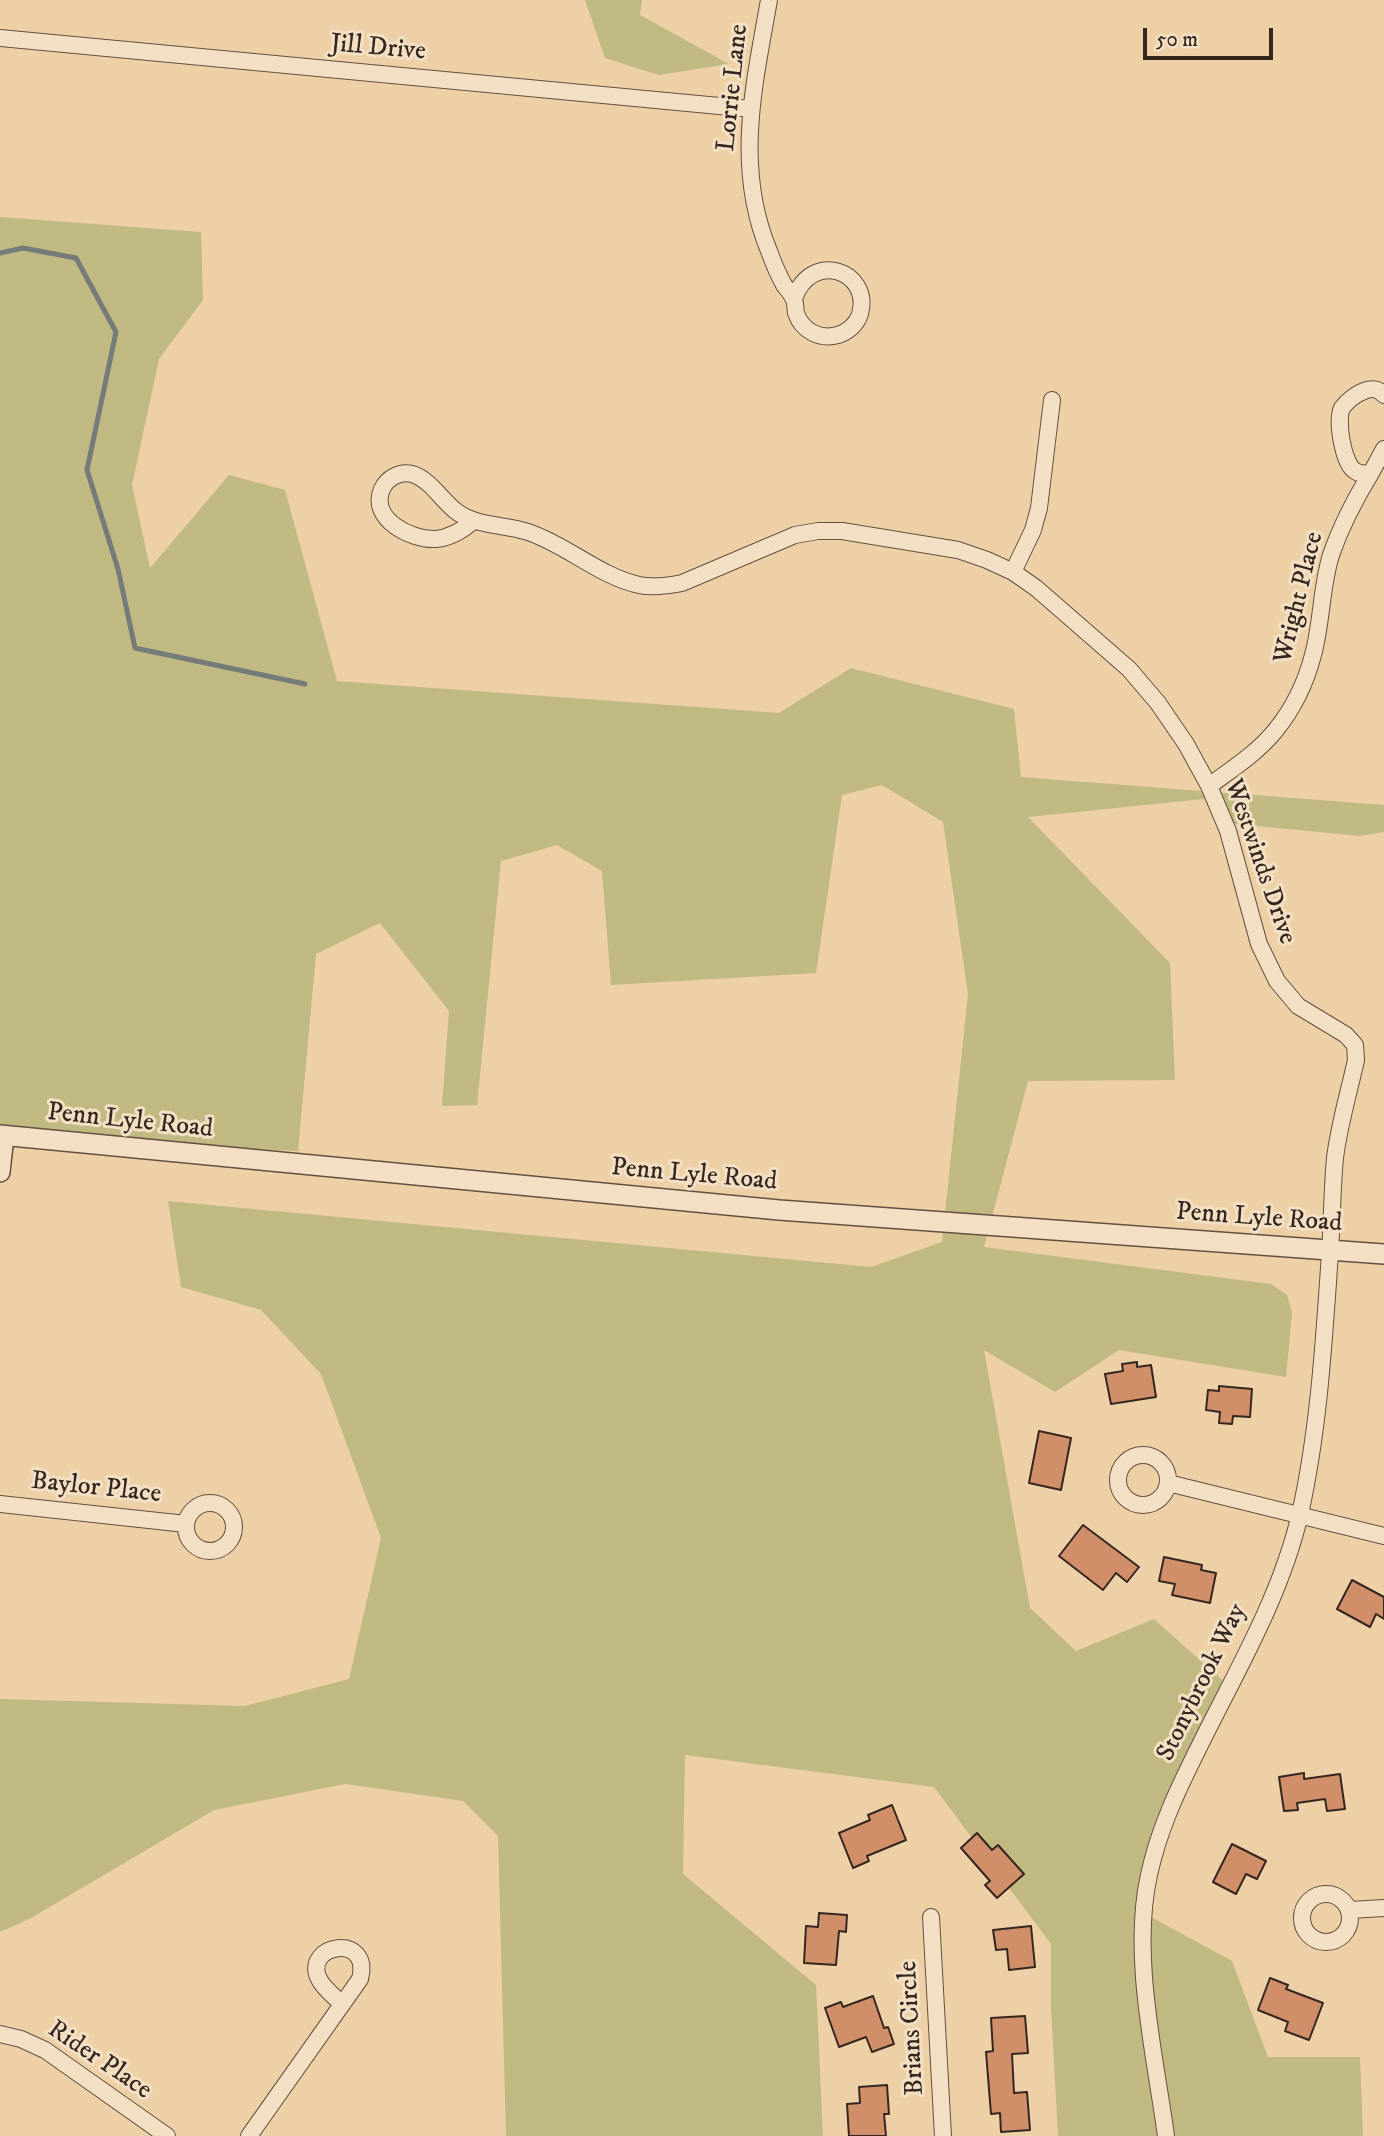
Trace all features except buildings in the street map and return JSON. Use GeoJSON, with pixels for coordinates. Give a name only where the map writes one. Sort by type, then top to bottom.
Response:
{"type":"FeatureCollection","features":[{"type":"Feature","properties":{"kind":"street","name":"Lorrie Lane"},"geometry":{"type":"LineString","coordinates":[[769,0],[751,109],[748,146],[751,181],[759,221],[768,250],[794,299],[799,321],[807,330],[819,336],[843,334],[853,326],[862,304],[854,282],[845,274],[833,270],[817,271],[804,280],[794,299]]}},
{"type":"Feature","properties":{"kind":"street","name":"Jill Drive"},"geometry":{"type":"LineString","coordinates":[[0,38],[751,109]]}},
{"type":"Feature","properties":{"kind":"street"},"geometry":{"type":"LineString","coordinates":[[1371,473],[1355,471],[1349,465],[1339,420],[1341,409],[1362,392],[1373,388],[1384,395]]}},
{"type":"Feature","properties":{"kind":"street"},"geometry":{"type":"LineString","coordinates":[[1013,572],[1033,530],[1039,508],[1052,400]]}},
{"type":"Feature","properties":{"kind":"street","name":"Wright Place"},"geometry":{"type":"LineString","coordinates":[[1209,786],[1256,751],[1283,720],[1304,684],[1314,654],[1331,556],[1343,523],[1384,449]]}},
{"type":"Feature","properties":{"kind":"street"},"geometry":{"type":"LineString","coordinates":[[409,473],[419,477],[457,512],[473,521],[453,535],[436,539],[420,538],[405,533],[394,525],[382,511],[379,496],[389,479],[409,473]]}},
{"type":"Feature","properties":{"kind":"street","name":"Westwinds Drive"},"geometry":{"type":"LineString","coordinates":[[473,521],[525,531],[549,539],[620,579],[640,585],[661,587],[681,583],[795,536],[818,531],[842,531],[958,550],[1013,572],[1036,588],[1129,669],[1179,734],[1209,786],[1228,831],[1259,944],[1277,981],[1298,1006],[1346,1035],[1355,1045],[1356,1060],[1335,1156],[1330,1250]]}},
{"type":"Feature","properties":{"kind":"street"},"geometry":{"type":"LineString","coordinates":[[0,1172],[2,1135]]}},
{"type":"Feature","properties":{"kind":"street","name":"Penn Lyle Road"},"geometry":{"type":"LineString","coordinates":[[2,1135],[779,1210],[1384,1254]]}},
{"type":"Feature","properties":{"kind":"street","name":"Stonybrook Way"},"geometry":{"type":"LineString","coordinates":[[1166,2136],[1143,1957],[1144,1914],[1149,1877],[1159,1835],[1172,1800],[1271,1602],[1288,1559],[1300,1515],[1314,1437],[1330,1250]]}},
{"type":"Feature","properties":{"kind":"street"},"geometry":{"type":"LineString","coordinates":[[1168,1483],[1384,1536]]}},
{"type":"Feature","properties":{"kind":"street","name":"Baylor Place"},"geometry":{"type":"LineString","coordinates":[[0,1504],[186,1524]]}},
{"type":"Feature","properties":{"kind":"street"},"geometry":{"type":"LineString","coordinates":[[1350,1910],[1384,1908]]}},
{"type":"Feature","properties":{"kind":"street","name":"Brians Circle"},"geometry":{"type":"LineString","coordinates":[[931,1917],[943,2136]]}},
{"type":"Feature","properties":{"kind":"street"},"geometry":{"type":"LineString","coordinates":[[249,2136],[342,2004]]}},
{"type":"Feature","properties":{"kind":"street","name":"Rider Place"},"geometry":{"type":"LineString","coordinates":[[0,2034],[22,2039],[45,2050],[167,2136]]}},
{"type":"Feature","properties":{"kind":"shaded area"},"geometry":{"type":"Polygon","coordinates":[[[585,0],[642,0],[640,15],[729,64],[659,75],[605,58],[585,0]]]}},
{"type":"Feature","properties":{"kind":"shaded area"},"geometry":{"type":"Polygon","coordinates":[[[0,217],[201,232],[203,300],[159,359],[132,485],[150,568],[229,475],[285,490],[337,681],[779,713],[851,668],[1014,709],[1021,777],[1384,805],[1384,832],[1361,836],[1224,823],[1214,798],[1028,817],[1170,963],[1175,1080],[1028,1081],[984,1247],[1271,1284],[1287,1295],[1292,1312],[1286,1377],[1119,1350],[1055,1392],[984,1350],[1030,1608],[1076,1651],[1154,1619],[1230,1687],[1169,1807],[1140,1911],[1232,1961],[1268,2057],[1360,2057],[1363,2136],[1058,2136],[1051,2007],[1051,1944],[934,1787],[685,1755],[683,1874],[816,1985],[823,2136],[506,2136],[498,1836],[463,1801],[345,1784],[214,1810],[31,1918],[0,1932],[0,1699],[245,1706],[349,1679],[381,1538],[321,1374],[261,1310],[181,1287],[168,1201],[871,1267],[942,1242],[968,994],[943,822],[882,785],[842,795],[816,973],[611,985],[602,871],[557,845],[501,861],[477,1105],[442,1106],[449,1011],[380,923],[316,954],[298,1151],[0,1137],[0,217]]]}},
{"type":"Feature","properties":{"kind":"waterway"},"geometry":{"type":"LineString","coordinates":[[0,253],[23,248],[76,258],[116,332],[87,470],[118,569],[135,648],[305,684]]}}]}
